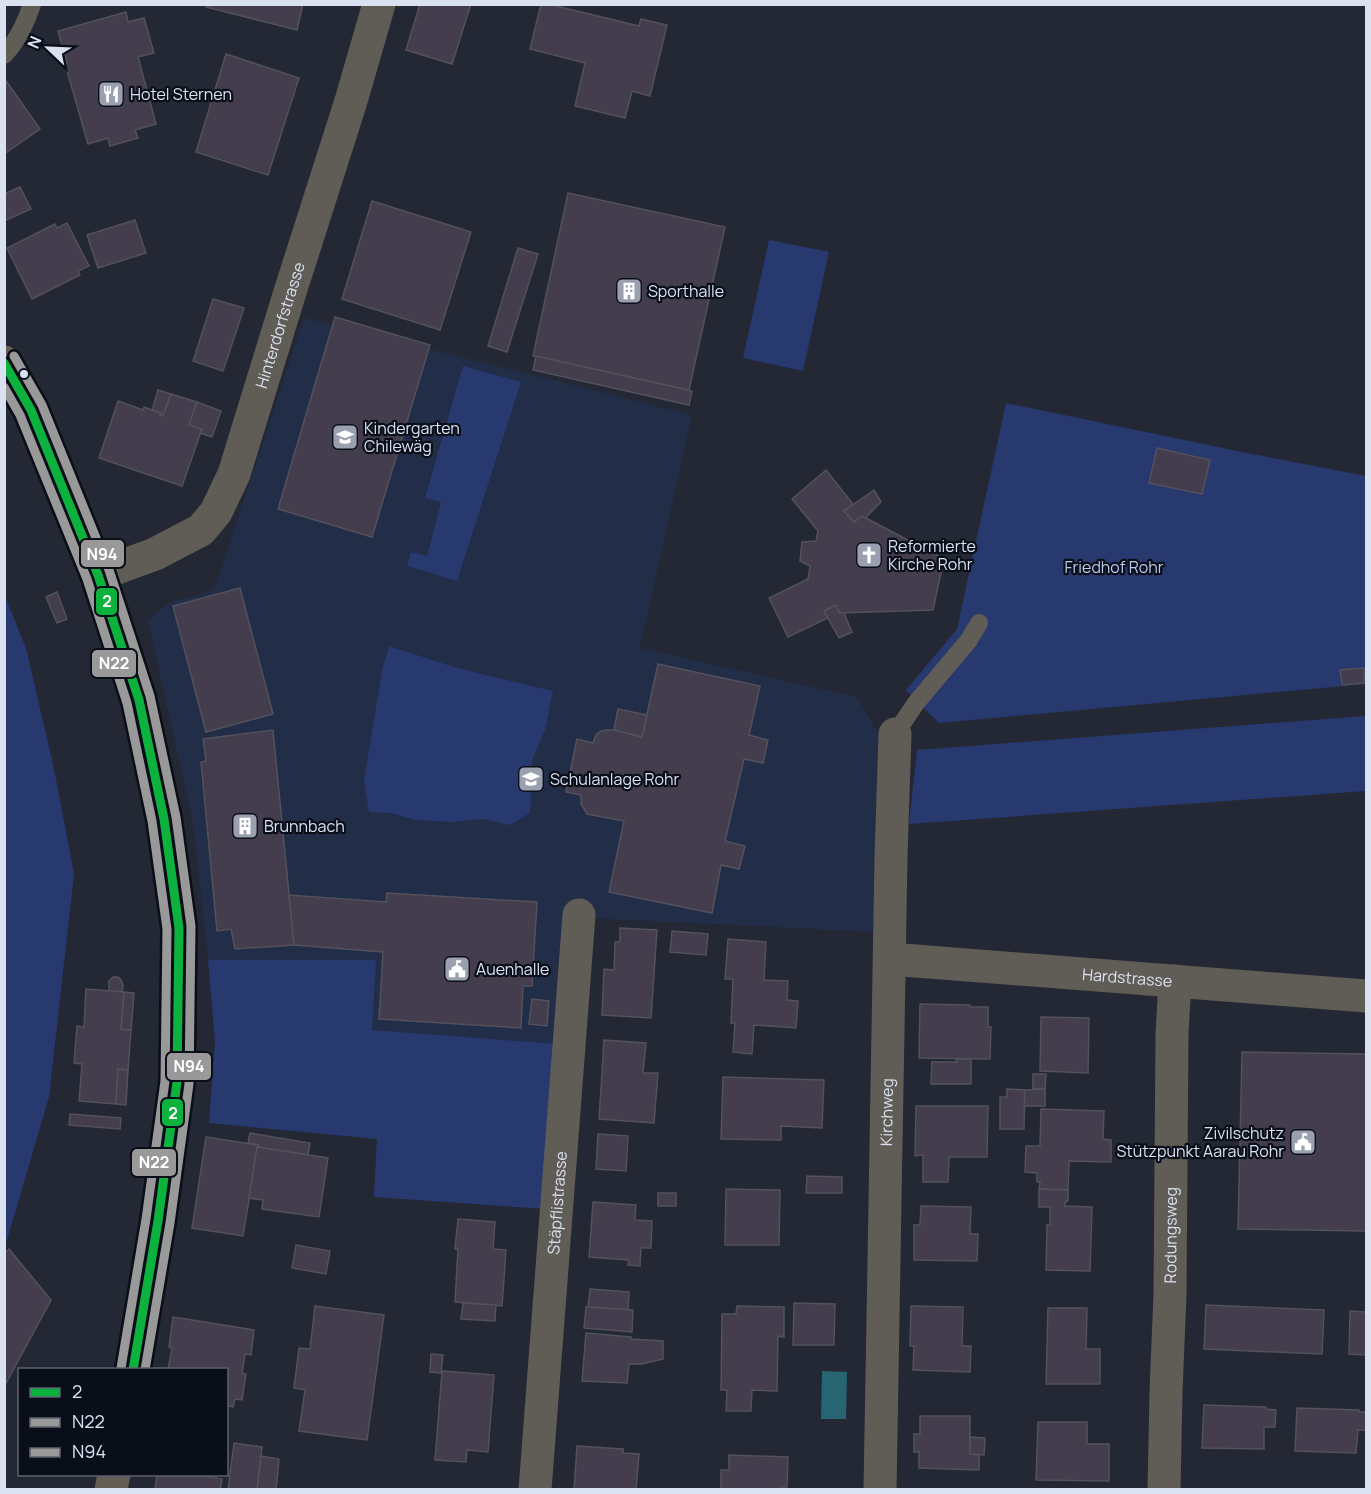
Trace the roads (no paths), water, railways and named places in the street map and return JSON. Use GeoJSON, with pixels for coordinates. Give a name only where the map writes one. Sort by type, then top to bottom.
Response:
{"type":"FeatureCollection","features":[{"type":"Feature","properties":{"kind":"main road"},"geometry":{"type":"LineString","coordinates":[[4,362],[31,410],[98,574],[139,700],[164,819],[179,928],[177,1082],[158,1221],[133,1368]]}},
{"type":"Feature","properties":{"kind":"street","name":"Hinterdorfstrasse"},"geometry":{"type":"LineString","coordinates":[[98,574],[155,554],[201,530],[216,512],[234,474],[351,102],[379,4]]}},
{"type":"Feature","properties":{"kind":"street","name":"Kirchweg"},"geometry":{"type":"LineString","coordinates":[[880,1490],[890,869],[895,734]]}},
{"type":"Feature","properties":{"kind":"street","name":"Stäpflistrasse"},"geometry":{"type":"LineString","coordinates":[[535,1490],[579,915]]}},
{"type":"Feature","properties":{"kind":"street","name":"Hardstrasse"},"geometry":{"type":"LineString","coordinates":[[890,959],[1366,996]]}},
{"type":"Feature","properties":{"kind":"street","name":"Rodungsweg"},"geometry":{"type":"LineString","coordinates":[[1164,1490],[1170,1294],[1172,1034],[1175,981]]}},
{"type":"Feature","properties":{"kind":"lane"},"geometry":{"type":"LineString","coordinates":[[4,55],[26,23],[32,4]]}},
{"type":"Feature","properties":{"kind":"lane"},"geometry":{"type":"LineString","coordinates":[[895,734],[916,703],[969,640],[979,622]]}},
{"type":"Feature","properties":{"kind":"place","name":"Hotel Sternen"},"geometry":{"type":"Point","coordinates":[111,94]}},
{"type":"Feature","properties":{"kind":"place","name":"Sporthalle"},"geometry":{"type":"Point","coordinates":[629,291]}},
{"type":"Feature","properties":{"kind":"place","name":"Kindergarten Chilewäg"},"geometry":{"type":"Point","coordinates":[345,437]}},
{"type":"Feature","properties":{"kind":"place","name":"Reformierte Kirche Rohr"},"geometry":{"type":"Point","coordinates":[869,555]}},
{"type":"Feature","properties":{"kind":"place","name":"Schulanlage Rohr"},"geometry":{"type":"Point","coordinates":[531,779]}},
{"type":"Feature","properties":{"kind":"place","name":"Brunnbach"},"geometry":{"type":"Point","coordinates":[245,826]}},
{"type":"Feature","properties":{"kind":"place","name":"Auenhalle"},"geometry":{"type":"Point","coordinates":[457,969]}},
{"type":"Feature","properties":{"kind":"place","name":"Zivilschutz Stützpunkt Aarau Rohr"},"geometry":{"type":"Point","coordinates":[1303,1142]}},
{"type":"Feature","properties":{"kind":"park label","name":"Friedhof Rohr"},"geometry":{"type":"Point","coordinates":[1114,567]}}]}
